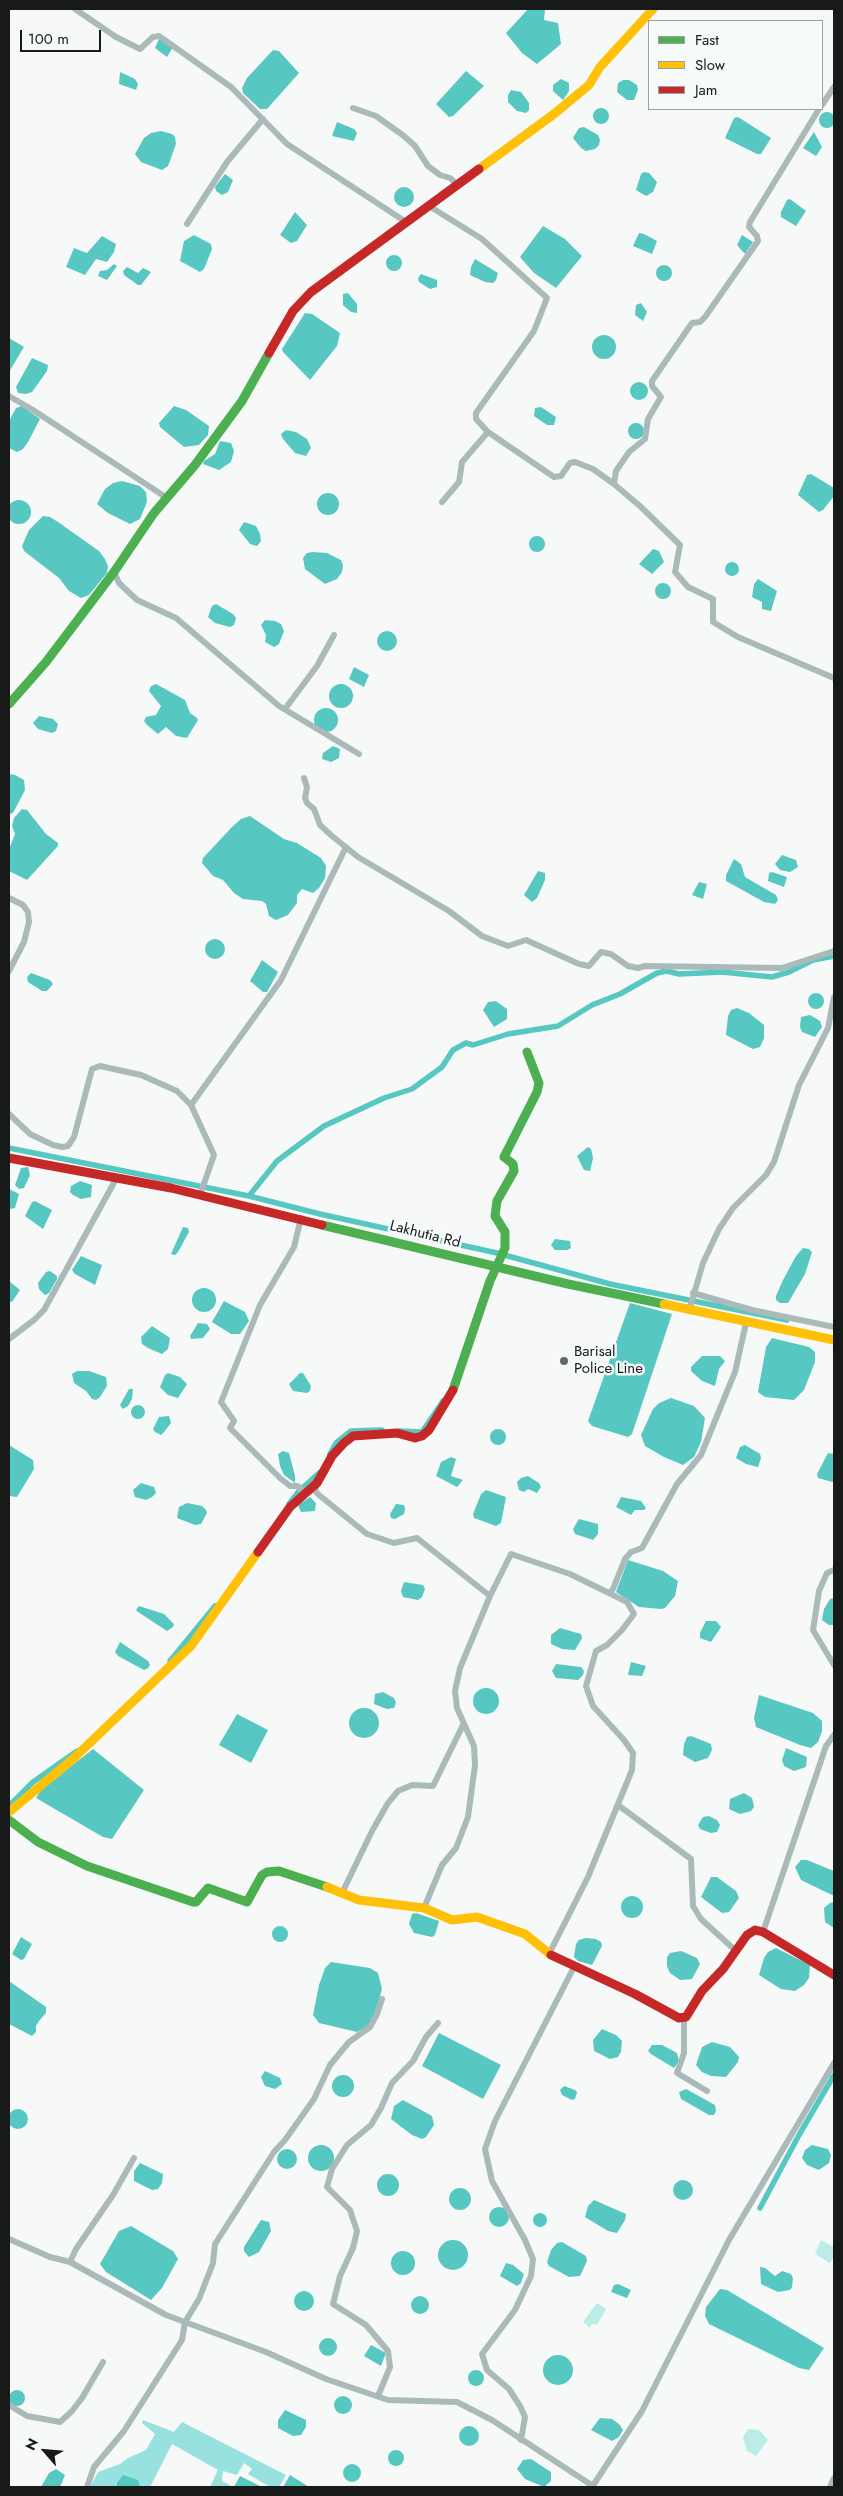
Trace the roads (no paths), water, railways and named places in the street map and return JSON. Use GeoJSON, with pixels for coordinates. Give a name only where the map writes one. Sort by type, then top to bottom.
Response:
{"type":"FeatureCollection","features":[{"type":"Feature","properties":{"kind":"street"},"geometry":{"type":"LineString","coordinates":[[75,9],[116,37],[140,49],[153,37],[160,36],[231,87],[287,144],[406,222]]}},
{"type":"Feature","properties":{"kind":"street"},"geometry":{"type":"LineString","coordinates":[[9,704],[46,662],[114,572],[154,513],[195,465],[242,401],[293,311],[311,292],[554,114],[589,84],[600,67],[653,9]]}},
{"type":"Feature","properties":{"kind":"street"},"geometry":{"type":"LineString","coordinates":[[823,104],[834,87]]}},
{"type":"Feature","properties":{"kind":"street"},"geometry":{"type":"LineString","coordinates":[[353,108],[376,116],[404,136],[415,146],[428,166],[440,175],[450,178],[458,184]]}},
{"type":"Feature","properties":{"kind":"street"},"geometry":{"type":"LineString","coordinates":[[614,484],[616,471],[629,452],[645,439],[648,420],[661,396],[652,386],[652,381],[692,323],[700,322],[705,317],[758,241],[757,236],[749,227],[750,222],[819,110]]}},
{"type":"Feature","properties":{"kind":"street"},"geometry":{"type":"LineString","coordinates":[[188,224],[226,162],[262,119]]}},
{"type":"Feature","properties":{"kind":"street"},"geometry":{"type":"LineString","coordinates":[[429,206],[482,239],[548,298],[534,331],[475,416],[488,432],[554,477],[561,476],[570,463],[575,462],[593,469],[641,507],[680,545],[675,572],[688,587],[713,599],[714,622],[738,637],[834,678]]}},
{"type":"Feature","properties":{"kind":"street"},"geometry":{"type":"LineString","coordinates":[[9,396],[42,415],[167,498]]}},
{"type":"Feature","properties":{"kind":"street"},"geometry":{"type":"LineString","coordinates":[[442,502],[459,482],[462,462],[488,432]]}},
{"type":"Feature","properties":{"kind":"street"},"geometry":{"type":"LineString","coordinates":[[114,572],[119,582],[137,600],[176,618],[285,710],[360,754]]}},
{"type":"Feature","properties":{"kind":"street"},"geometry":{"type":"LineString","coordinates":[[285,710],[317,666],[334,635]]}},
{"type":"Feature","properties":{"kind":"street"},"geometry":{"type":"LineString","coordinates":[[304,778],[308,793],[305,798],[314,809],[320,825],[358,857],[449,911],[482,936],[508,946],[526,940],[539,944],[579,964],[589,966],[601,952],[611,954],[628,966],[638,968],[645,966],[782,968],[834,950]]}},
{"type":"Feature","properties":{"kind":"street"},"geometry":{"type":"LineString","coordinates":[[191,1105],[281,980],[346,847]]}},
{"type":"Feature","properties":{"kind":"street"},"geometry":{"type":"LineString","coordinates":[[9,898],[24,905],[28,912],[29,922],[24,942],[9,971]]}},
{"type":"Feature","properties":{"kind":"street"},"geometry":{"type":"LineString","coordinates":[[689,1311],[703,1263],[719,1229],[733,1208],[766,1175],[774,1162],[799,1085],[828,1028],[834,997]]}},
{"type":"Feature","properties":{"kind":"street"},"geometry":{"type":"LineString","coordinates":[[9,1812],[74,1758],[191,1646],[290,1507],[316,1484],[332,1456],[353,1436],[397,1433],[415,1438],[422,1436],[429,1430],[452,1394],[505,1248],[505,1232],[495,1216],[497,1201],[514,1171],[513,1164],[504,1157],[537,1092],[539,1083],[527,1052]]}},
{"type":"Feature","properties":{"kind":"street"},"geometry":{"type":"LineString","coordinates":[[9,1114],[30,1134],[53,1145],[68,1146],[74,1137],[90,1074],[95,1067],[100,1066],[141,1075],[177,1091],[191,1105],[214,1156],[200,1195]]}},
{"type":"Feature","properties":{"kind":"street","name":"Lakhutia Rd"},"geometry":{"type":"LineString","coordinates":[[9,1158],[200,1195],[689,1311],[834,1340]]}},
{"type":"Feature","properties":{"kind":"street"},"geometry":{"type":"LineString","coordinates":[[9,1339],[44,1310],[116,1179]]}},
{"type":"Feature","properties":{"kind":"street"},"geometry":{"type":"LineString","coordinates":[[301,1218],[294,1246],[260,1304],[221,1402],[234,1421],[230,1428],[280,1478],[290,1486],[298,1486],[305,1494]]}},
{"type":"Feature","properties":{"kind":"street"},"geometry":{"type":"LineString","coordinates":[[693,1293],[752,1310],[834,1327]]}},
{"type":"Feature","properties":{"kind":"street"},"geometry":{"type":"LineString","coordinates":[[609,1593],[625,1559],[632,1552],[642,1548],[678,1484],[701,1455],[735,1372],[746,1323]]}},
{"type":"Feature","properties":{"kind":"street"},"geometry":{"type":"LineString","coordinates":[[316,1484],[315,1491],[318,1495],[367,1534],[394,1543],[417,1538],[490,1596]]}},
{"type":"Feature","properties":{"kind":"street"},"geometry":{"type":"LineString","coordinates":[[424,1908],[442,1865],[456,1848],[468,1817],[476,1765],[474,1746],[457,1708],[455,1691],[460,1668],[490,1596],[511,1554],[570,1574],[609,1593],[627,1602],[634,1614],[607,1645],[596,1651],[586,1686],[593,1706],[624,1740],[632,1753],[632,1770],[588,1877],[549,1954]]}},
{"type":"Feature","properties":{"kind":"street"},"geometry":{"type":"LineString","coordinates":[[834,1570],[827,1573],[819,1591],[814,1630],[834,1665]]}},
{"type":"Feature","properties":{"kind":"street"},"geometry":{"type":"LineString","coordinates":[[342,1893],[372,1831],[388,1803],[398,1791],[412,1785],[433,1786],[464,1726]]}},
{"type":"Feature","properties":{"kind":"street"},"geometry":{"type":"LineString","coordinates":[[763,1932],[826,1746],[834,1735]]}},
{"type":"Feature","properties":{"kind":"street"},"geometry":{"type":"LineString","coordinates":[[618,1805],[691,1859],[693,1906],[701,1919],[736,1951]]}},
{"type":"Feature","properties":{"kind":"street"},"geometry":{"type":"LineString","coordinates":[[9,1820],[38,1842],[87,1866],[193,1902],[196,1902],[208,1888],[247,1902],[262,1875],[272,1871],[305,1878],[359,1900],[424,1908],[452,1920],[477,1917],[525,1934],[549,1954],[635,1994],[679,2018],[684,2017]]}},
{"type":"Feature","properties":{"kind":"street"},"geometry":{"type":"LineString","coordinates":[[708,2091],[677,2073],[685,2046],[684,2017],[747,1935],[755,1930],[763,1932],[834,1974]]}},
{"type":"Feature","properties":{"kind":"street"},"geometry":{"type":"LineString","coordinates":[[520,2440],[525,2417],[509,2389],[487,2370],[482,2354],[515,2310],[531,2276],[533,2259],[492,2181],[485,2150],[495,2121],[574,1967]]}},
{"type":"Feature","properties":{"kind":"street"},"geometry":{"type":"LineString","coordinates":[[87,2487],[94,2467],[124,2430],[182,2340],[185,2322],[199,2299],[213,2263],[216,2244],[274,2152],[285,2140],[314,2099],[330,2064],[349,2042],[370,2027],[382,1999]]}},
{"type":"Feature","properties":{"kind":"street"},"geometry":{"type":"LineString","coordinates":[[378,2396],[390,2366],[388,2351],[366,2325],[333,2304],[340,2276],[353,2248],[358,2231],[350,2210],[327,2187],[332,2169],[347,2145],[370,2125],[382,2108],[392,2083],[414,2061],[426,2037],[438,2023]]}},
{"type":"Feature","properties":{"kind":"street"},"geometry":{"type":"LineString","coordinates":[[9,2239],[50,2257],[70,2262],[166,2314],[266,2352],[326,2380],[388,2400],[457,2402],[492,2420],[593,2486],[642,2411],[729,2240],[834,2062]]}},
{"type":"Feature","properties":{"kind":"street"},"geometry":{"type":"LineString","coordinates":[[70,2262],[80,2242],[113,2195],[134,2158]]}},
{"type":"Feature","properties":{"kind":"street"},"geometry":{"type":"LineString","coordinates":[[9,2405],[28,2416],[60,2422],[82,2398],[104,2362]]}},
{"type":"Feature","properties":{"kind":"street"},"geometry":{"type":"LineString","coordinates":[[830,2487],[834,2478]]}},
{"type":"Feature","properties":{"kind":"waterway"},"geometry":{"type":"LineString","coordinates":[[249,1196],[277,1161],[324,1126],[384,1098],[412,1089],[442,1067],[453,1050],[466,1043],[473,1045],[508,1034],[558,1026],[592,1005],[620,994],[657,973],[667,971],[679,974],[722,972],[772,977],[789,972],[813,960],[834,956]]}},
{"type":"Feature","properties":{"kind":"waterway"},"geometry":{"type":"LineString","coordinates":[[9,1148],[249,1196],[320,1214],[497,1253],[610,1284],[787,1320]]}},
{"type":"Feature","properties":{"kind":"waterway"},"geometry":{"type":"LineString","coordinates":[[399,1431],[422,1432],[443,1401]]}},
{"type":"Feature","properties":{"kind":"waterway"},"geometry":{"type":"LineString","coordinates":[[330,1454],[336,1443],[351,1431],[382,1430]]}},
{"type":"Feature","properties":{"kind":"waterway"},"geometry":{"type":"LineString","coordinates":[[289,1504],[299,1491],[319,1473]]}},
{"type":"Feature","properties":{"kind":"waterway"},"geometry":{"type":"LineString","coordinates":[[170,1661],[215,1606]]}},
{"type":"Feature","properties":{"kind":"waterway"},"geometry":{"type":"LineString","coordinates":[[9,1806],[33,1782],[77,1751]]}},
{"type":"Feature","properties":{"kind":"waterway"},"geometry":{"type":"LineString","coordinates":[[760,2208],[834,2075]]}},
{"type":"Feature","properties":{"kind":"place","name":"Barisal Police Line"},"geometry":{"type":"Point","coordinates":[564,1361]}}]}
